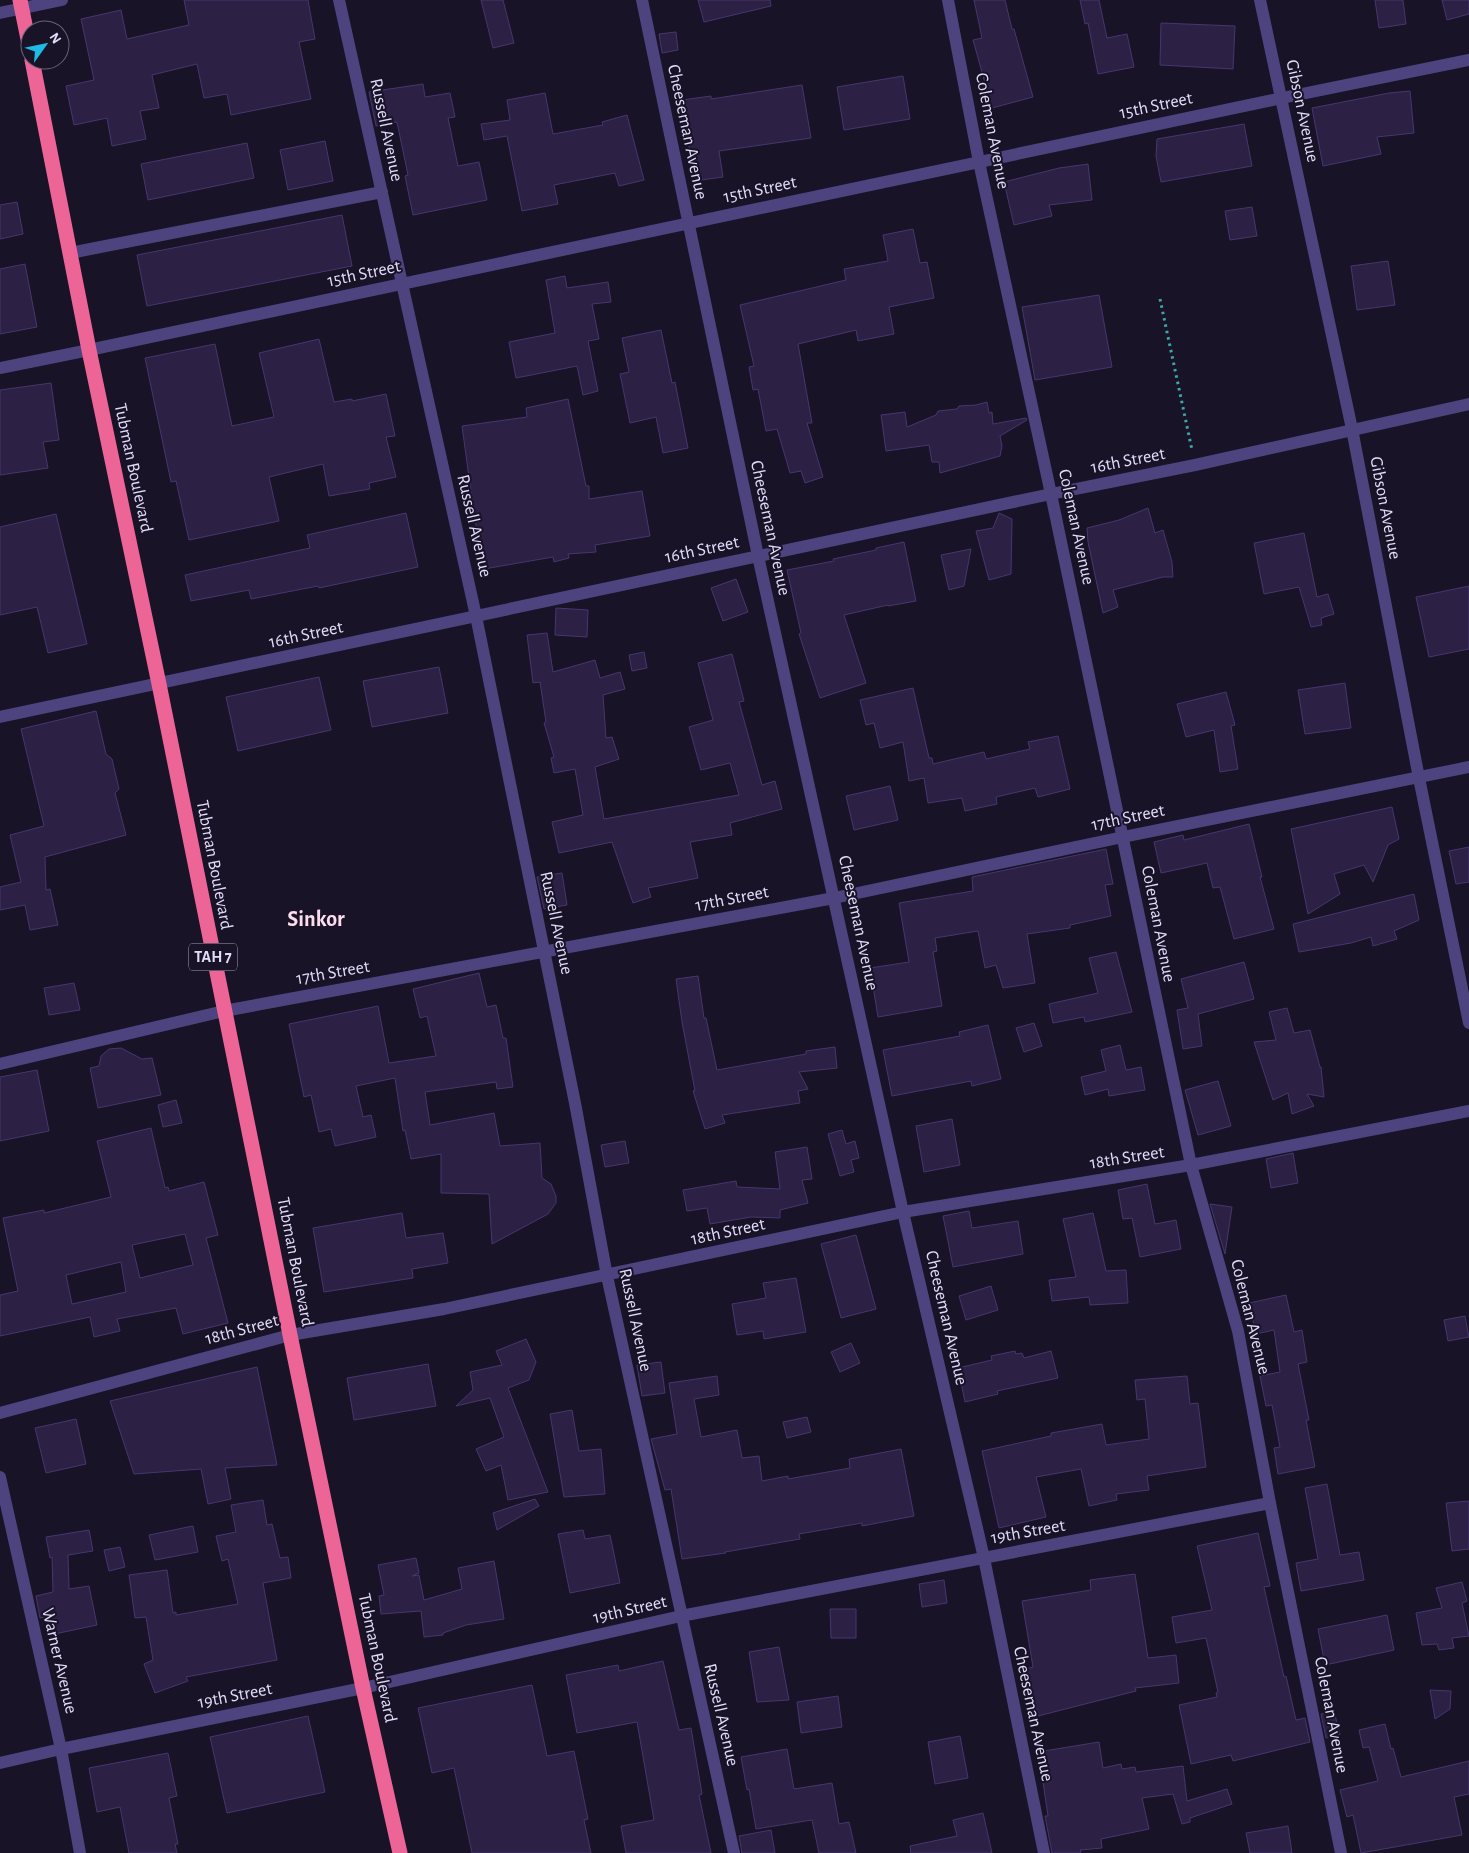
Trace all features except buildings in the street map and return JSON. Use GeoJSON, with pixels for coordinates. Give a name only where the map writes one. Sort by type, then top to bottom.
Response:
{"type":"FeatureCollection","features":[{"type":"Feature","properties":{"kind":"highway"},"geometry":{"type":"LineString","coordinates":[[21,4],[24,20]]}},
{"type":"Feature","properties":{"kind":"highway","name":"Tubman Boulevard"},"geometry":{"type":"LineString","coordinates":[[34,70],[89,350],[254,1149],[290,1335],[363,1688],[400,1853]]}},
{"type":"Feature","properties":{"kind":"street"},"geometry":{"type":"LineString","coordinates":[[0,13],[21,4],[62,0]]}},
{"type":"Feature","properties":{"kind":"street","name":"Russell Avenue"},"geometry":{"type":"LineString","coordinates":[[339,0],[476,616],[577,1112],[607,1276],[734,1853]]}},
{"type":"Feature","properties":{"kind":"street","name":"Cheeseman Avenue"},"geometry":{"type":"LineString","coordinates":[[642,0],[758,556],[903,1212],[984,1558],[1044,1853]]}},
{"type":"Feature","properties":{"kind":"street","name":"Coleman Avenue"},"geometry":{"type":"LineString","coordinates":[[948,0],[979,162],[1051,494],[1191,1165],[1238,1331],[1270,1503],[1341,1853]]}},
{"type":"Feature","properties":{"kind":"street","name":"Gibson Avenue"},"geometry":{"type":"LineString","coordinates":[[1260,0],[1352,429],[1419,778],[1469,1023]]}},
{"type":"Feature","properties":{"kind":"street","name":"15th Street"},"geometry":{"type":"LineString","coordinates":[[0,368],[1469,60]]}},
{"type":"Feature","properties":{"kind":"street"},"geometry":{"type":"LineString","coordinates":[[70,253],[382,192]]}},
{"type":"Feature","properties":{"kind":"street","name":"16th Street"},"geometry":{"type":"LineString","coordinates":[[0,717],[1195,465],[1469,404]]}},
{"type":"Feature","properties":{"kind":"street","name":"17th Street"},"geometry":{"type":"LineString","coordinates":[[0,1064],[224,1011],[834,898],[1469,767]]}},
{"type":"Feature","properties":{"kind":"street","name":"18th Street"},"geometry":{"type":"LineString","coordinates":[[0,1412],[290,1335],[444,1309],[903,1212],[1191,1165],[1469,1111]]}},
{"type":"Feature","properties":{"kind":"street","name":"Warner Avenue"},"geometry":{"type":"LineString","coordinates":[[0,1477],[61,1749],[80,1853]]}},
{"type":"Feature","properties":{"kind":"street","name":"19th Street"},"geometry":{"type":"LineString","coordinates":[[0,1763],[363,1688],[681,1616],[1270,1503]]}},
{"type":"Feature","properties":{"kind":"path"},"geometry":{"type":"LineString","coordinates":[[1160,299],[1195,465]]}},
{"type":"Feature","properties":{"kind":"district","name":"Sinkor"},"geometry":{"type":"Point","coordinates":[316,919]}}]}
